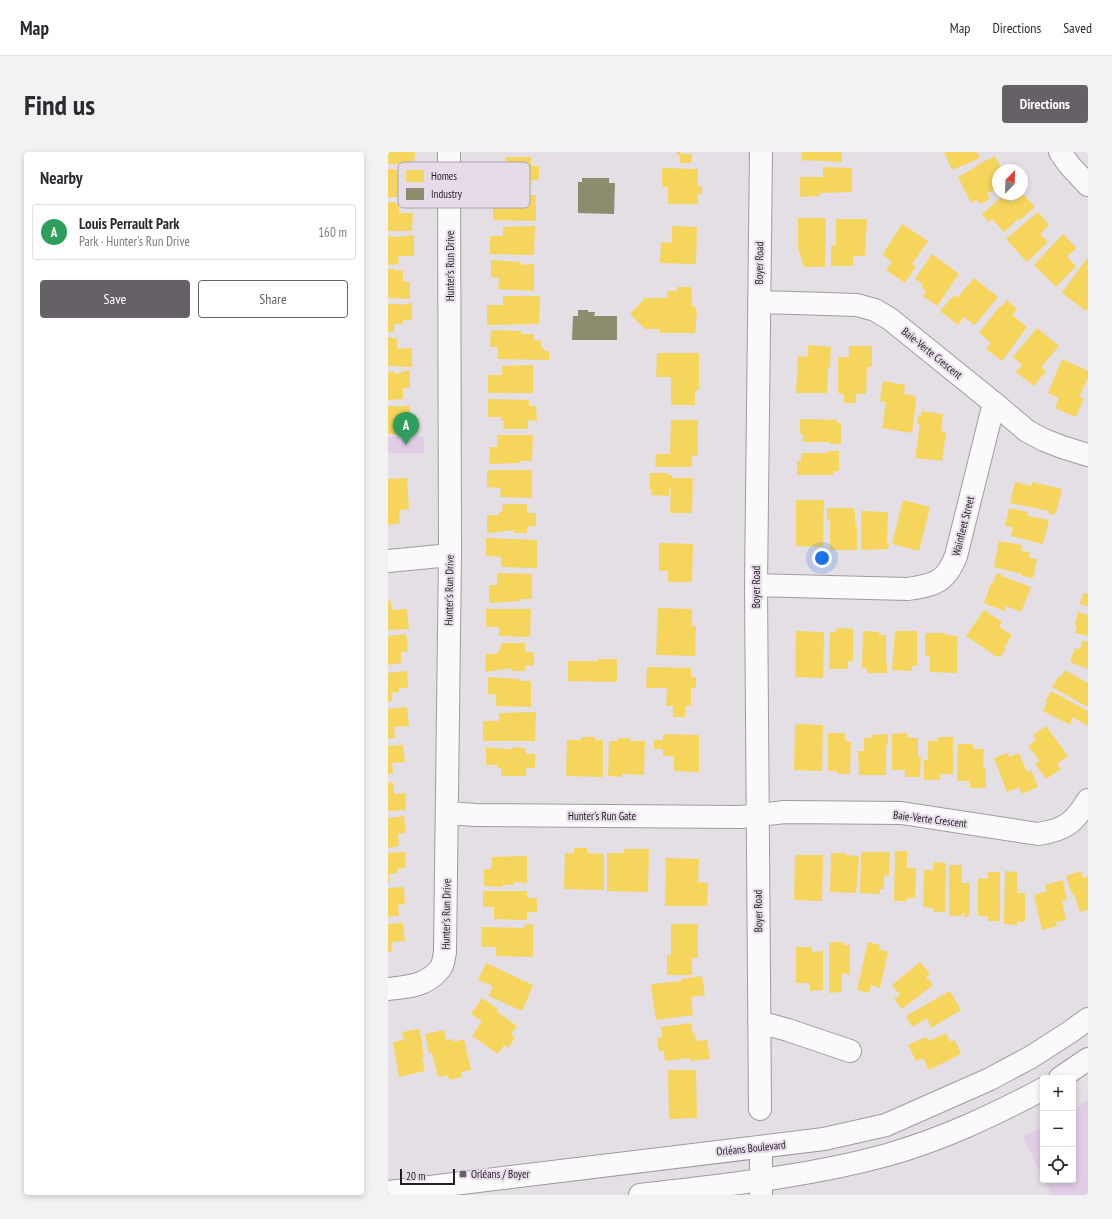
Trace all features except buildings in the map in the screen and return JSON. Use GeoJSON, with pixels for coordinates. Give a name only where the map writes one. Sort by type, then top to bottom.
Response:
{"type":"FeatureCollection","features":[{"type":"Feature","properties":{"kind":"street","name":"Boyer Road"},"geometry":{"type":"LineString","coordinates":[[760,1109],[756,585],[761,152]]}},
{"type":"Feature","properties":{"kind":"street"},"geometry":{"type":"LineString","coordinates":[[1060,152],[1070,166],[1088,185]]}},
{"type":"Feature","properties":{"kind":"street","name":"Hunter's Run Drive"},"geometry":{"type":"LineString","coordinates":[[388,989],[408,987],[424,983],[440,969],[445,952],[450,555],[450,208]]}},
{"type":"Feature","properties":{"kind":"street","name":"Baie-Verte Crescent"},"geometry":{"type":"LineString","coordinates":[[759,302],[857,305],[875,310],[890,319],[1027,431],[1050,443],[1088,455]]}},
{"type":"Feature","properties":{"kind":"street","name":"Wainfleet Street"},"geometry":{"type":"LineString","coordinates":[[756,585],[908,589],[926,587],[941,580],[951,569],[956,556],[994,403]]}},
{"type":"Feature","properties":{"kind":"street"},"geometry":{"type":"LineString","coordinates":[[388,561],[450,555]]}},
{"type":"Feature","properties":{"kind":"street","name":"Baie-Verte Crescent"},"geometry":{"type":"LineString","coordinates":[[758,814],[785,812],[901,813],[1038,834],[1050,832],[1070,823],[1079,815],[1088,800]]}},
{"type":"Feature","properties":{"kind":"street","name":"Hunter's Run Gate"},"geometry":{"type":"LineString","coordinates":[[447,813],[476,815],[732,817],[758,814]]}},
{"type":"Feature","properties":{"kind":"street","name":"Orléans Boulevard"},"geometry":{"type":"LineString","coordinates":[[388,1192],[824,1139],[886,1125],[990,1079],[1031,1057],[1088,1019]]}},
{"type":"Feature","properties":{"kind":"street"},"geometry":{"type":"LineString","coordinates":[[759,1022],[850,1051]]}},
{"type":"Feature","properties":{"kind":"street"},"geometry":{"type":"LineString","coordinates":[[1064,1075],[1088,1059]]}},
{"type":"Feature","properties":{"kind":"street"},"geometry":{"type":"LineString","coordinates":[[640,1195],[761,1188],[816,1171],[888,1155],[963,1129],[1040,1091]]}},
{"type":"Feature","properties":{"kind":"street"},"geometry":{"type":"LineString","coordinates":[[761,1147],[761,1188]]}},
{"type":"Feature","properties":{"kind":"shaded area"},"geometry":{"type":"Polygon","coordinates":[[[388,437],[424,437],[424,453],[388,453],[388,437]]]}},
{"type":"Feature","properties":{"kind":"shaded area"},"geometry":{"type":"Polygon","coordinates":[[[1088,1100],[1088,1195],[1052,1195],[1046,1183],[1076,1183],[1076,1108],[1088,1100]]]}},
{"type":"Feature","properties":{"kind":"shaded area"},"geometry":{"type":"Polygon","coordinates":[[[1040,1128],[1040,1172],[1023,1137],[1040,1128]]]}},
{"type":"Feature","properties":{"kind":"place","name":"Louis Perrault Park"},"geometry":{"type":"Point","coordinates":[406,445]}},
{"type":"Feature","properties":{"kind":"place","name":"Orléans / Boyer"},"geometry":{"type":"Point","coordinates":[463,1174]}}]}
